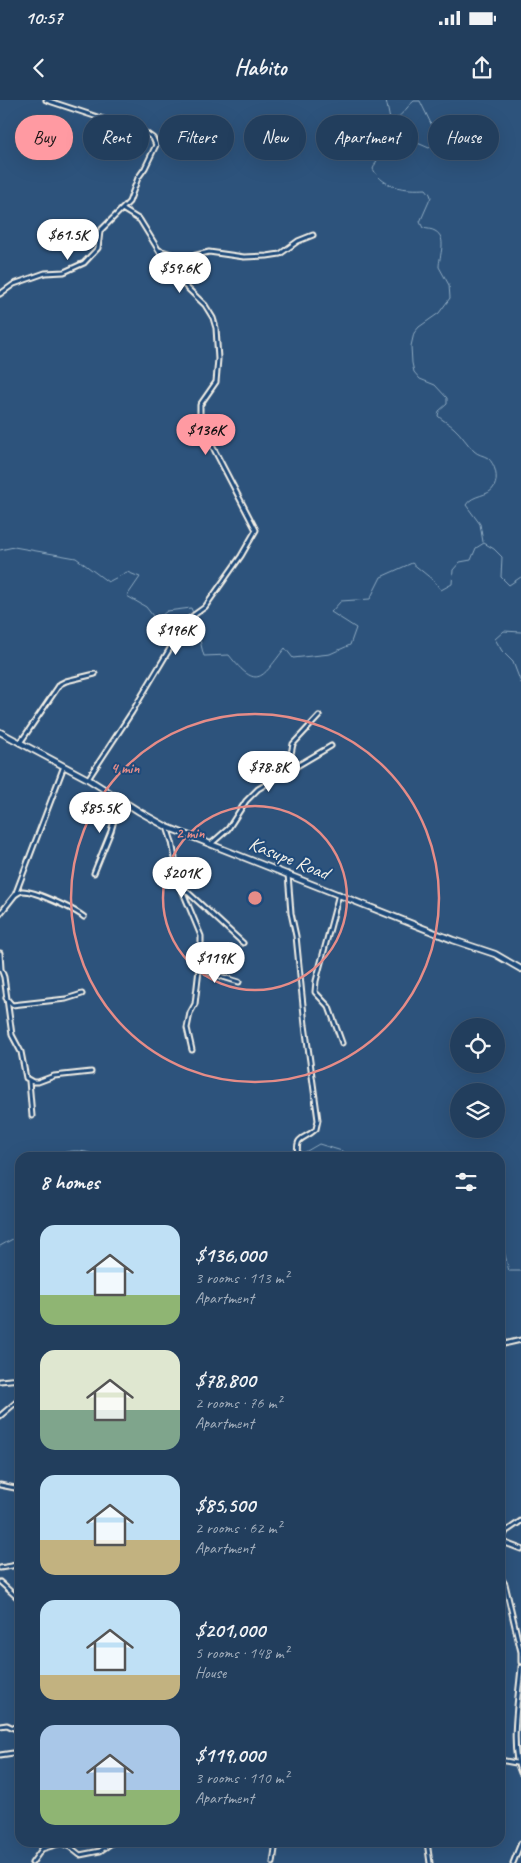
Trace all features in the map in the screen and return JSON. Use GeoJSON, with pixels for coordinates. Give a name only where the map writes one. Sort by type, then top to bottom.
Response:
{"type":"FeatureCollection","features":[{"type":"Feature","properties":{"kind":"street"},"geometry":{"type":"LineString","coordinates":[[0,294],[14,284],[45,273],[64,272],[84,263],[98,248],[100,231],[129,202],[138,178],[155,149],[156,144],[153,138],[146,133],[46,100]]}},
{"type":"Feature","properties":{"kind":"street"},"geometry":{"type":"LineString","coordinates":[[88,779],[132,712],[187,620],[205,607],[256,530],[211,445],[201,421],[200,405],[216,382],[218,359],[214,319],[205,305],[181,282],[158,250],[140,220],[122,209]]}},
{"type":"Feature","properties":{"kind":"street"},"geometry":{"type":"LineString","coordinates":[[158,250],[184,258],[209,252],[244,257],[267,256],[280,254],[313,235]]}},
{"type":"Feature","properties":{"kind":"street"},"geometry":{"type":"LineString","coordinates":[[19,744],[60,684],[95,674]]}},
{"type":"Feature","properties":{"kind":"street"},"geometry":{"type":"LineString","coordinates":[[212,843],[228,829],[250,797],[284,767],[290,759],[293,744],[319,716]]}},
{"type":"Feature","properties":{"kind":"street","name":"Kasupe Road"},"geometry":{"type":"LineString","coordinates":[[0,732],[19,744],[88,779],[167,827],[212,843],[453,940],[496,954],[521,969]]}},
{"type":"Feature","properties":{"kind":"street"},"geometry":{"type":"LineString","coordinates":[[269,782],[331,746]]}},
{"type":"Feature","properties":{"kind":"street"},"geometry":{"type":"LineString","coordinates":[[0,914],[15,895],[64,766]]}},
{"type":"Feature","properties":{"kind":"street"},"geometry":{"type":"LineString","coordinates":[[94,873],[111,831],[120,798]]}},
{"type":"Feature","properties":{"kind":"street"},"geometry":{"type":"LineString","coordinates":[[167,827],[172,842],[180,884],[200,936],[200,967],[195,1004],[190,1013],[188,1028],[192,1050]]}},
{"type":"Feature","properties":{"kind":"street"},"geometry":{"type":"LineString","coordinates":[[288,874],[291,912],[318,1120],[316,1129],[298,1142],[297,1152]]}},
{"type":"Feature","properties":{"kind":"street"},"geometry":{"type":"LineString","coordinates":[[180,884],[244,943]]}},
{"type":"Feature","properties":{"kind":"street"},"geometry":{"type":"LineString","coordinates":[[15,895],[22,891],[29,892],[67,907],[84,917]]}},
{"type":"Feature","properties":{"kind":"street"},"geometry":{"type":"LineString","coordinates":[[339,894],[316,981],[315,992],[329,1007],[342,1043]]}},
{"type":"Feature","properties":{"kind":"street"},"geometry":{"type":"LineString","coordinates":[[0,953],[12,1034],[21,1052],[26,1078],[29,1081],[32,1116]]}},
{"type":"Feature","properties":{"kind":"street"},"geometry":{"type":"LineString","coordinates":[[200,967],[207,972],[239,982]]}},
{"type":"Feature","properties":{"kind":"street"},"geometry":{"type":"LineString","coordinates":[[6,998],[12,1005],[66,999],[82,994]]}},
{"type":"Feature","properties":{"kind":"street"},"geometry":{"type":"LineString","coordinates":[[29,1081],[38,1082],[54,1076],[91,1072]]}},
{"type":"Feature","properties":{"kind":"street"},"geometry":{"type":"LineString","coordinates":[[505,1343],[521,1340]]}},
{"type":"Feature","properties":{"kind":"street"},"geometry":{"type":"LineString","coordinates":[[0,1381],[15,1380]]}},
{"type":"Feature","properties":{"kind":"street"},"geometry":{"type":"LineString","coordinates":[[0,1416],[15,1403]]}},
{"type":"Feature","properties":{"kind":"street"},"geometry":{"type":"LineString","coordinates":[[0,1485],[15,1487]]}},
{"type":"Feature","properties":{"kind":"street"},"geometry":{"type":"LineString","coordinates":[[505,1534],[521,1521]]}},
{"type":"Feature","properties":{"kind":"street"},"geometry":{"type":"LineString","coordinates":[[505,1543],[521,1549]]}},
{"type":"Feature","properties":{"kind":"street"},"geometry":{"type":"LineString","coordinates":[[0,1568],[15,1564]]}},
{"type":"Feature","properties":{"kind":"street"},"geometry":{"type":"LineString","coordinates":[[0,1582],[15,1596]]}},
{"type":"Feature","properties":{"kind":"street"},"geometry":{"type":"LineString","coordinates":[[505,1588],[521,1662]]}},
{"type":"Feature","properties":{"kind":"street"},"geometry":{"type":"LineString","coordinates":[[521,1667],[516,1718],[516,1763],[521,1773]]}},
{"type":"Feature","properties":{"kind":"street"},"geometry":{"type":"LineString","coordinates":[[0,1726],[7,1725],[15,1729]]}},
{"type":"Feature","properties":{"kind":"street"},"geometry":{"type":"LineString","coordinates":[[0,1756],[15,1753]]}},
{"type":"Feature","properties":{"kind":"street"},"geometry":{"type":"LineString","coordinates":[[505,1761],[516,1763]]}},
{"type":"Feature","properties":{"kind":"street"},"geometry":{"type":"LineString","coordinates":[[513,1863],[521,1843]]}},
{"type":"Feature","properties":{"kind":"street"},"geometry":{"type":"LineString","coordinates":[[32,1863],[42,1849],[49,1847]]}},
{"type":"Feature","properties":{"kind":"street"},"geometry":{"type":"LineString","coordinates":[[70,1847],[80,1856],[100,1851],[106,1847]]}},
{"type":"Feature","properties":{"kind":"street"},"geometry":{"type":"LineString","coordinates":[[273,1863],[275,1847]]}},
{"type":"Feature","properties":{"kind":"street"},"geometry":{"type":"LineString","coordinates":[[428,1847],[430,1863]]}},
{"type":"Feature","properties":{"kind":"waterway"},"geometry":{"type":"LineString","coordinates":[[386,100],[390,120],[400,115],[414,101],[420,101],[437,136],[436,143],[429,148],[413,141],[404,141],[388,147],[380,153],[373,169],[383,181],[389,184],[403,188],[426,189],[431,197],[420,222],[423,228],[435,231],[441,238],[442,248],[439,267],[449,285],[450,298],[439,313],[419,327],[414,333],[411,346],[412,363],[414,372],[420,379],[435,385],[447,398],[447,404],[439,411],[438,416],[457,430],[471,448],[488,458],[494,467],[496,480],[492,490],[472,499],[466,505],[480,524],[483,542]]}},
{"type":"Feature","properties":{"kind":"waterway"},"geometry":{"type":"LineString","coordinates":[[0,550],[14,547],[76,558],[108,582],[127,572],[140,577],[127,596],[146,607],[156,620],[167,611],[191,608],[204,656],[229,655],[239,667],[253,677],[265,673],[285,648],[293,658],[330,654],[350,645],[356,628],[331,612],[341,601],[370,599],[381,577],[412,563],[433,580],[441,590],[452,584],[453,570],[460,562],[471,560],[476,548],[484,543],[502,557],[501,577],[509,585],[521,577]]}},
{"type":"Feature","properties":{"kind":"waterway"},"geometry":{"type":"LineString","coordinates":[[521,632],[504,631],[495,639],[502,651],[513,662],[521,683]]}},
{"type":"Feature","properties":{"kind":"waterway"},"geometry":{"type":"LineString","coordinates":[[305,1152],[319,1144],[343,1152]]}},
{"type":"Feature","properties":{"kind":"waterway"},"geometry":{"type":"LineString","coordinates":[[66,1152],[85,1152]]}},
{"type":"Feature","properties":{"kind":"waterway"},"geometry":{"type":"LineString","coordinates":[[0,1246],[15,1238]]}},
{"type":"Feature","properties":{"kind":"waterway"},"geometry":{"type":"LineString","coordinates":[[505,1255],[509,1271],[521,1271]]}}]}
